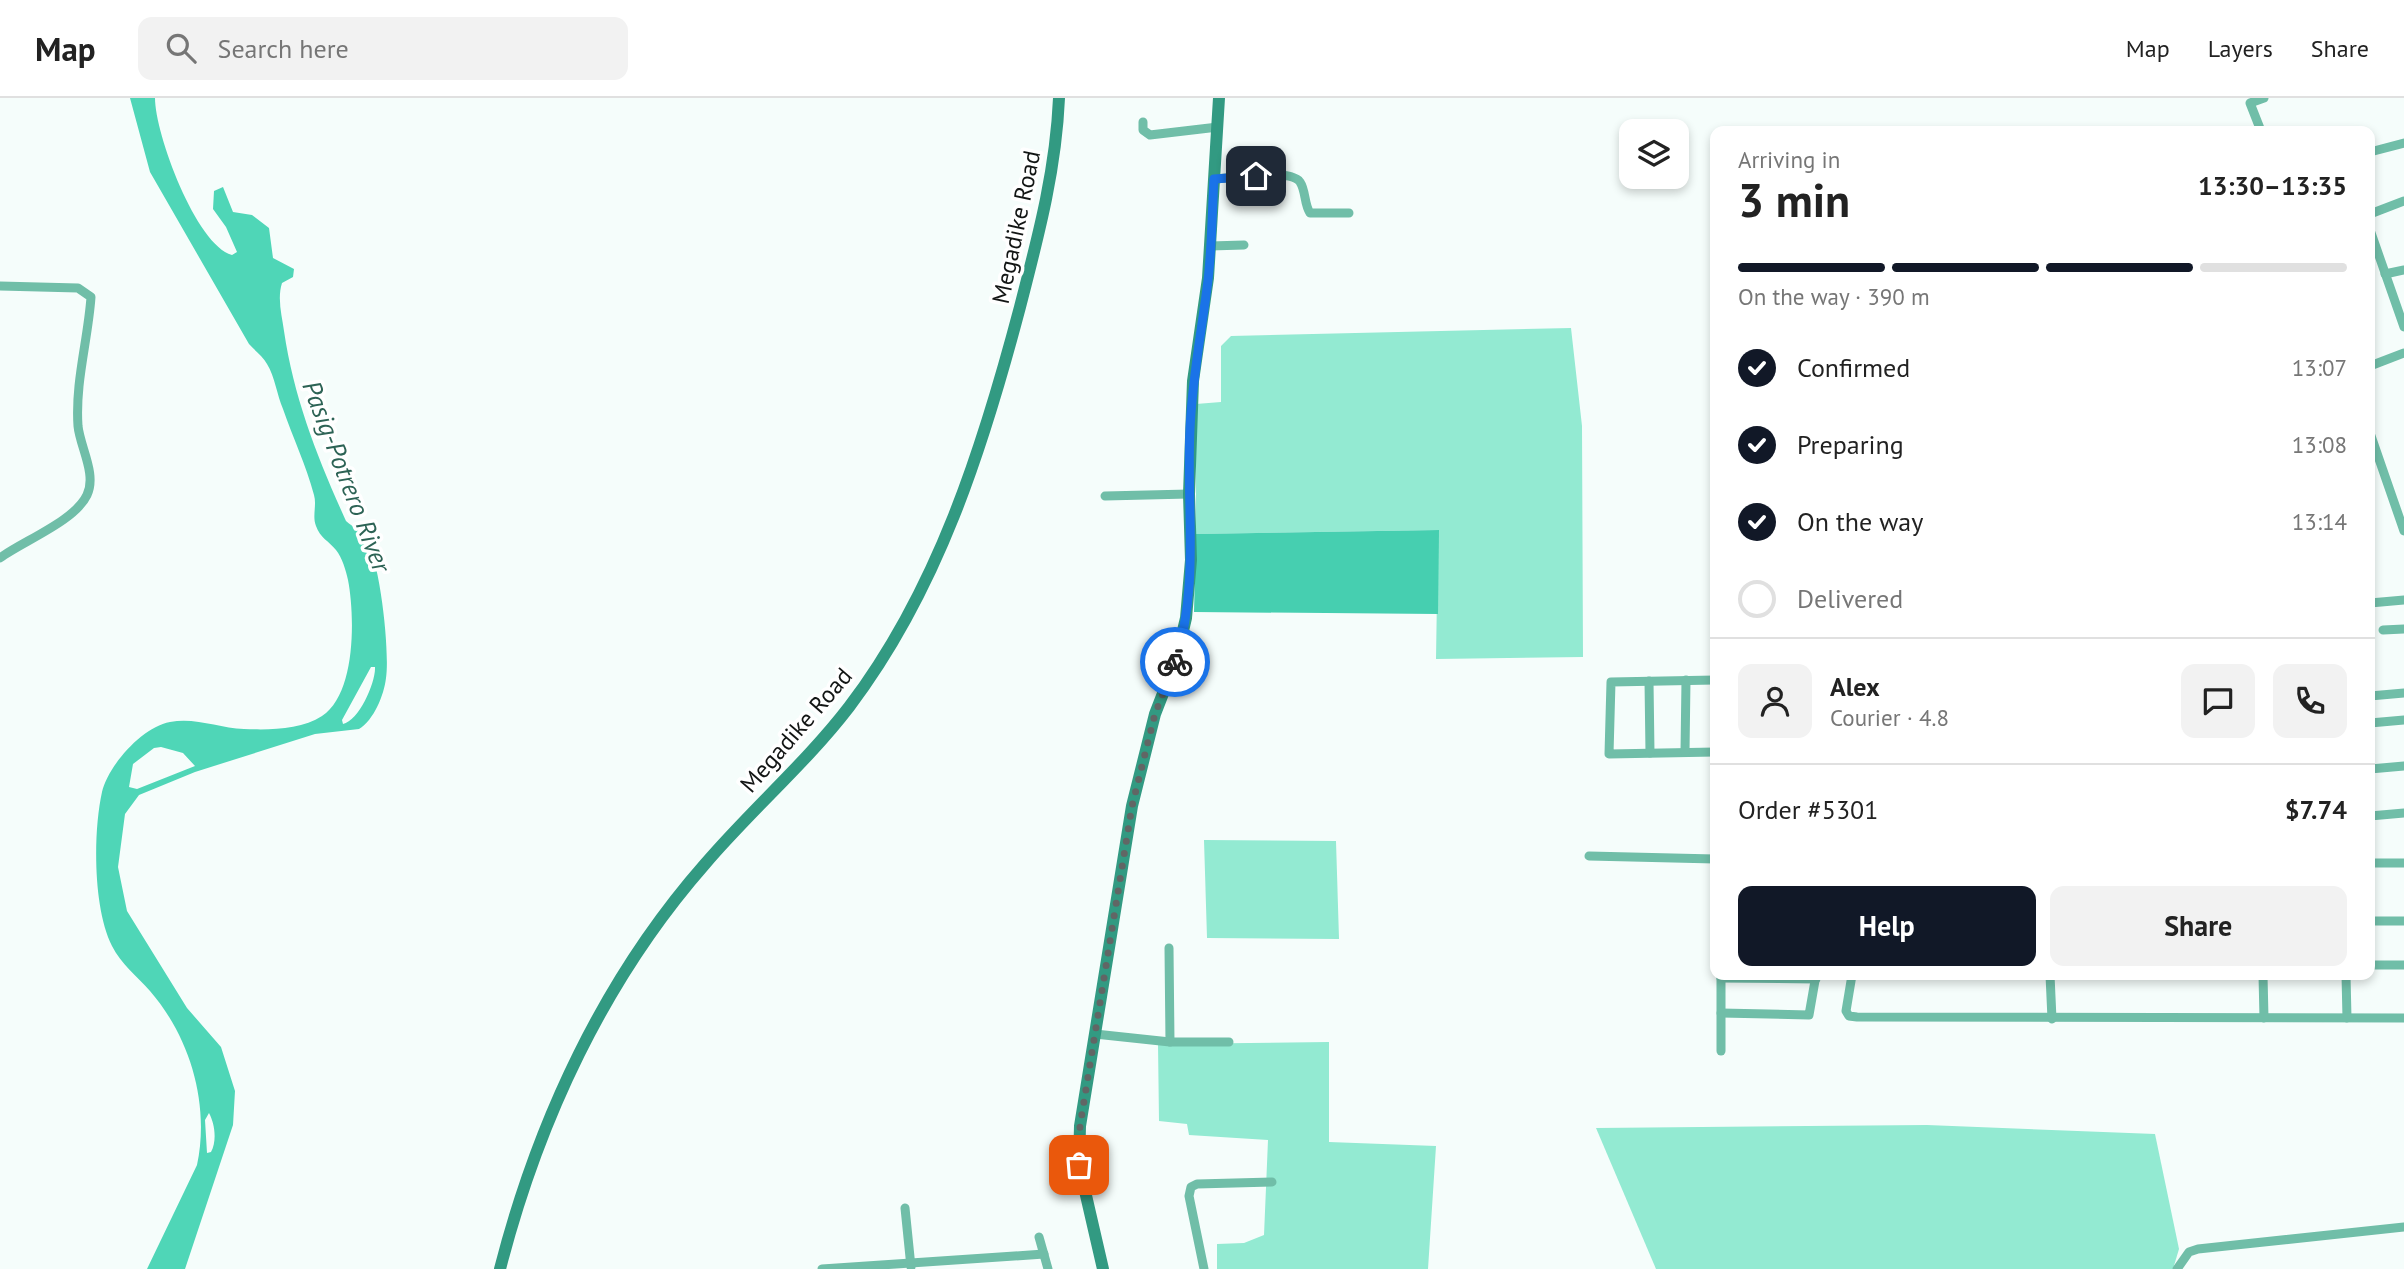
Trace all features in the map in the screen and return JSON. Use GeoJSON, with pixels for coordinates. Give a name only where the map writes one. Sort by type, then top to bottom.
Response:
{"type":"FeatureCollection","features":[{"type":"Feature","properties":{"kind":"main road","name":"Megadike Road"},"geometry":{"type":"LineString","coordinates":[[500,1269],[514,1216],[549,1118],[587,1039],[627,968],[699,870],[848,709],[898,635],[919,593],[978,451],[1010,344],[1049,192],[1059,98]]}},
{"type":"Feature","properties":{"kind":"main road"},"geometry":{"type":"LineString","coordinates":[[1103,1269],[1079,1165],[1080,1126],[1132,806],[1155,714],[1183,637],[1191,560],[1189,494],[1193,381],[1210,246],[1219,98]]}},
{"type":"Feature","properties":{"kind":"street"},"geometry":{"type":"LineString","coordinates":[[2259,126],[2250,103],[2264,98]]}},
{"type":"Feature","properties":{"kind":"street"},"geometry":{"type":"LineString","coordinates":[[1143,122],[1143,130],[1150,135],[1218,127]]}},
{"type":"Feature","properties":{"kind":"street"},"geometry":{"type":"LineString","coordinates":[[2375,151],[2404,143]]}},
{"type":"Feature","properties":{"kind":"street"},"geometry":{"type":"LineString","coordinates":[[1214,179],[1278,174],[1294,176],[1302,186],[1310,213],[1349,212]]}},
{"type":"Feature","properties":{"kind":"street"},"geometry":{"type":"LineString","coordinates":[[2375,212],[2404,201]]}},
{"type":"Feature","properties":{"kind":"street"},"geometry":{"type":"LineString","coordinates":[[1210,246],[1244,245]]}},
{"type":"Feature","properties":{"kind":"street"},"geometry":{"type":"LineString","coordinates":[[2375,245],[2404,327]]}},
{"type":"Feature","properties":{"kind":"street"},"geometry":{"type":"LineString","coordinates":[[2385,274],[2404,270]]}},
{"type":"Feature","properties":{"kind":"street"},"geometry":{"type":"LineString","coordinates":[[0,286],[78,288],[91,297],[78,396],[78,429],[90,477],[87,495],[51,528],[0,558]]}},
{"type":"Feature","properties":{"kind":"street"},"geometry":{"type":"LineString","coordinates":[[2375,364],[2404,353]]}},
{"type":"Feature","properties":{"kind":"street"},"geometry":{"type":"LineString","coordinates":[[2375,447],[2404,531]]}},
{"type":"Feature","properties":{"kind":"street"},"geometry":{"type":"LineString","coordinates":[[1105,496],[1189,494]]}},
{"type":"Feature","properties":{"kind":"street"},"geometry":{"type":"LineString","coordinates":[[2375,603],[2404,600]]}},
{"type":"Feature","properties":{"kind":"street"},"geometry":{"type":"LineString","coordinates":[[2383,630],[2404,629]]}},
{"type":"Feature","properties":{"kind":"street"},"geometry":{"type":"LineString","coordinates":[[1685,752],[1686,680]]}},
{"type":"Feature","properties":{"kind":"street"},"geometry":{"type":"LineString","coordinates":[[1710,680],[1611,682],[1609,754],[1710,752]]}},
{"type":"Feature","properties":{"kind":"street"},"geometry":{"type":"LineString","coordinates":[[1648,681],[1650,753]]}},
{"type":"Feature","properties":{"kind":"street"},"geometry":{"type":"LineString","coordinates":[[2375,696],[2404,693]]}},
{"type":"Feature","properties":{"kind":"street"},"geometry":{"type":"LineString","coordinates":[[2375,723],[2404,720]]}},
{"type":"Feature","properties":{"kind":"street"},"geometry":{"type":"LineString","coordinates":[[2375,769],[2404,766]]}},
{"type":"Feature","properties":{"kind":"street"},"geometry":{"type":"LineString","coordinates":[[2375,816],[2404,813]]}},
{"type":"Feature","properties":{"kind":"street"},"geometry":{"type":"LineString","coordinates":[[1589,856],[1710,859]]}},
{"type":"Feature","properties":{"kind":"street"},"geometry":{"type":"LineString","coordinates":[[2375,863],[2404,863]]}},
{"type":"Feature","properties":{"kind":"street"},"geometry":{"type":"LineString","coordinates":[[2375,921],[2404,921]]}},
{"type":"Feature","properties":{"kind":"street"},"geometry":{"type":"LineString","coordinates":[[1169,948],[1170,1042]]}},
{"type":"Feature","properties":{"kind":"street"},"geometry":{"type":"LineString","coordinates":[[2375,965],[2404,965]]}},
{"type":"Feature","properties":{"kind":"street"},"geometry":{"type":"LineString","coordinates":[[1721,980],[1721,1052]]}},
{"type":"Feature","properties":{"kind":"street"},"geometry":{"type":"LineString","coordinates":[[1721,1013],[1810,1015],[1816,980]]}},
{"type":"Feature","properties":{"kind":"street"},"geometry":{"type":"LineString","coordinates":[[1851,980],[1846,1011],[1852,1017],[2404,1018]]}},
{"type":"Feature","properties":{"kind":"street"},"geometry":{"type":"LineString","coordinates":[[2050,980],[2052,1019]]}},
{"type":"Feature","properties":{"kind":"street"},"geometry":{"type":"LineString","coordinates":[[2263,980],[2264,1018]]}},
{"type":"Feature","properties":{"kind":"street"},"geometry":{"type":"LineString","coordinates":[[2346,980],[2347,1018]]}},
{"type":"Feature","properties":{"kind":"street"},"geometry":{"type":"LineString","coordinates":[[1095,1034],[1170,1042],[1229,1042]]}},
{"type":"Feature","properties":{"kind":"street"},"geometry":{"type":"LineString","coordinates":[[1204,1269],[1189,1196],[1191,1187],[1197,1184],[1272,1182]]}},
{"type":"Feature","properties":{"kind":"street"},"geometry":{"type":"LineString","coordinates":[[905,1208],[911,1266]]}},
{"type":"Feature","properties":{"kind":"street"},"geometry":{"type":"LineString","coordinates":[[2178,1269],[2189,1252],[2198,1249],[2404,1227]]}},
{"type":"Feature","properties":{"kind":"street"},"geometry":{"type":"LineString","coordinates":[[1040,1237],[1048,1269]]}},
{"type":"Feature","properties":{"kind":"street"},"geometry":{"type":"LineString","coordinates":[[822,1269],[911,1266],[1044,1254]]}},
{"type":"Feature","properties":{"kind":"shaded area"},"geometry":{"type":"Polygon","coordinates":[[[130,98],[155,98],[162,136],[180,186],[205,231],[218,247],[232,255],[237,252],[226,227],[213,209],[214,191],[223,187],[233,212],[252,215],[269,228],[273,258],[294,269],[293,277],[282,283],[280,301],[294,381],[317,452],[346,521],[364,536],[371,550],[380,585],[387,648],[383,692],[374,713],[359,729],[315,734],[195,772],[139,795],[125,814],[118,867],[127,911],[187,1008],[221,1047],[235,1091],[233,1125],[185,1269],[147,1269],[197,1165],[201,1119],[198,1095],[186,1050],[176,1029],[150,991],[120,959],[106,930],[96,870],[97,828],[102,792],[111,771],[128,749],[159,725],[189,721],[235,728],[274,729],[295,727],[322,716],[333,705],[347,673],[352,613],[345,568],[338,553],[316,526],[315,499],[311,484],[270,369],[249,344],[150,172],[130,98]],[[371,667],[342,720],[343,724],[355,716],[370,691],[375,674],[375,667],[371,667]],[[161,747],[154,748],[133,764],[129,787],[137,789],[195,766],[183,753],[161,747]],[[209,1113],[205,1120],[207,1153],[213,1148],[214,1133],[209,1113]]]}},
{"type":"Feature","properties":{"kind":"shaded area"},"geometry":{"type":"Polygon","coordinates":[[[1571,328],[1582,426],[1583,657],[1436,659],[1438,530],[1196,534],[1196,404],[1221,402],[1221,346],[1231,336],[1571,328]]]}},
{"type":"Feature","properties":{"kind":"shaded area"},"geometry":{"type":"Polygon","coordinates":[[[1439,530],[1438,614],[1194,612],[1196,534],[1439,530]]]}},
{"type":"Feature","properties":{"kind":"shaded area"},"geometry":{"type":"Polygon","coordinates":[[[1204,840],[1336,841],[1339,939],[1207,938],[1204,840]]]}},
{"type":"Feature","properties":{"kind":"shaded area"},"geometry":{"type":"Polygon","coordinates":[[[1329,1042],[1329,1142],[1436,1146],[1428,1269],[1217,1269],[1217,1244],[1244,1243],[1264,1235],[1268,1140],[1189,1135],[1187,1124],[1159,1121],[1158,1044],[1329,1042]]]}},
{"type":"Feature","properties":{"kind":"shaded area"},"geometry":{"type":"Polygon","coordinates":[[[1927,1125],[2155,1134],[2179,1249],[2173,1269],[1656,1269],[1596,1128],[1927,1125]]]}},
{"type":"Feature","properties":{"kind":"way so far"},"geometry":{"type":"LineString","coordinates":[[1079,1165],[1080,1126],[1132,806],[1155,714],[1175,662]]}},
{"type":"Feature","properties":{"kind":"route"},"geometry":{"type":"LineString","coordinates":[[1175,662],[1186,618],[1191,560],[1189,494],[1193,381],[1208,278],[1214,179],[1256,176]]}},
{"type":"Feature","properties":{"kind":"water label","name":"Pasig-Potrero River"},"geometry":{"type":"Point","coordinates":[347,476]}}]}
